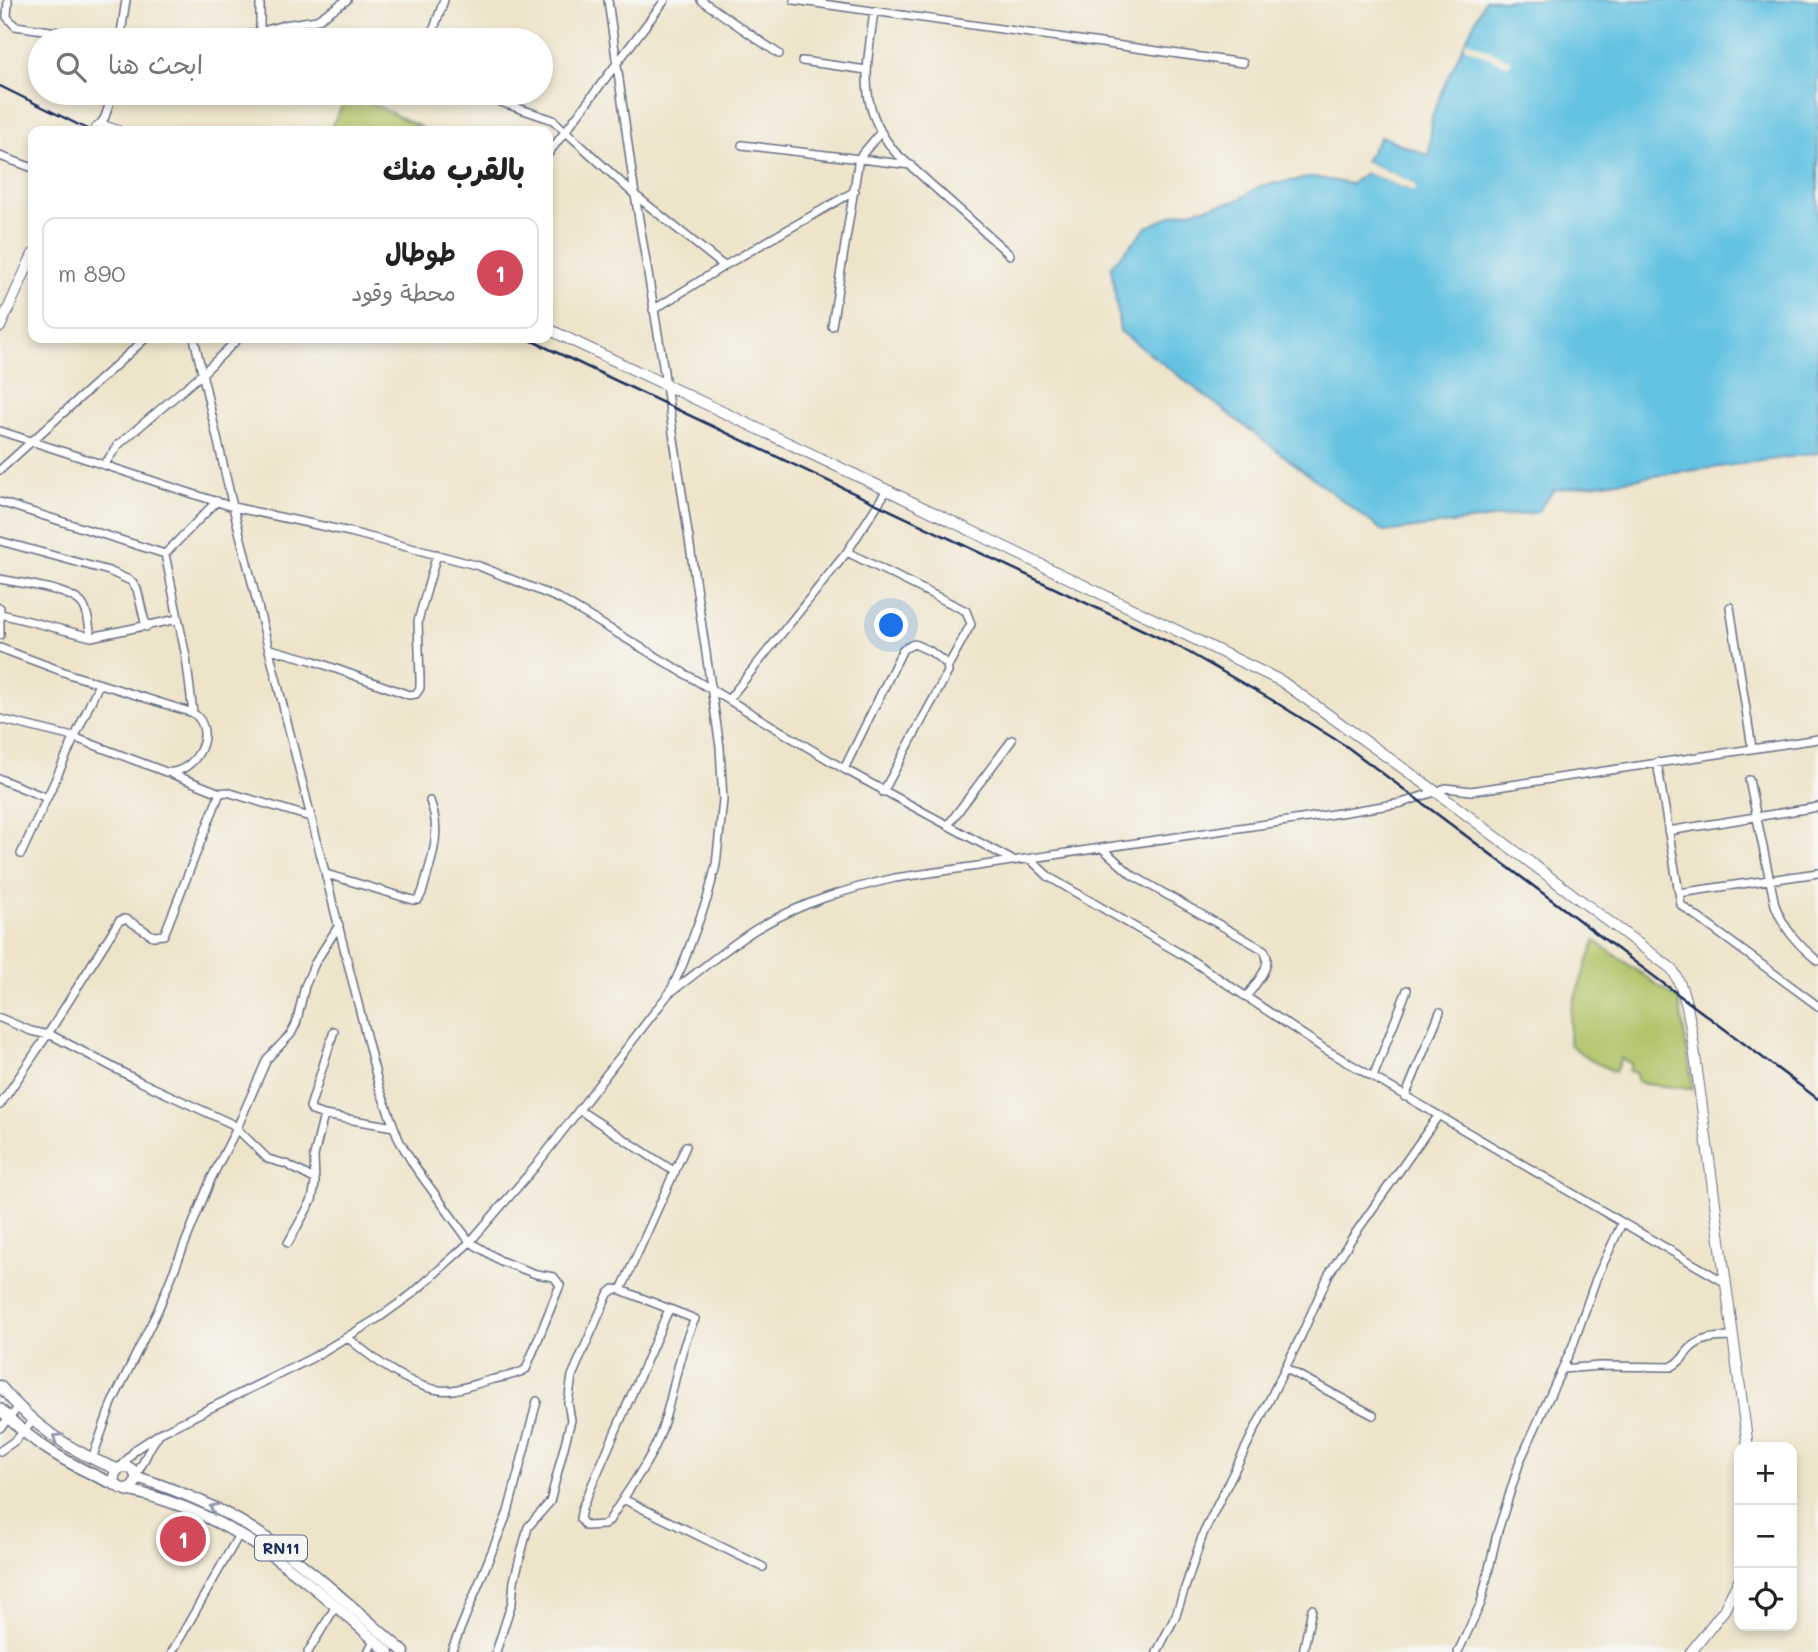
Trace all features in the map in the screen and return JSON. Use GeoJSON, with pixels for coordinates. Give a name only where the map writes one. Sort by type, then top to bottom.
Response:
{"type":"FeatureCollection","features":[{"type":"Feature","properties":{"kind":"main road","name":"RN11"},"geometry":{"type":"LineString","coordinates":[[0,1386],[33,1421],[92,1459],[119,1469],[128,1467],[136,1476],[205,1504],[252,1528],[305,1566],[404,1652]]}},
{"type":"Feature","properties":{"kind":"main road","name":"RN11"},"geometry":{"type":"LineString","coordinates":[[0,1409],[24,1433],[54,1455],[121,1488],[184,1507],[240,1533],[285,1563],[388,1652]]}},
{"type":"Feature","properties":{"kind":"main road"},"geometry":{"type":"LineString","coordinates":[[119,1469],[113,1477],[121,1488],[133,1486],[136,1476]]}},
{"type":"Feature","properties":{"kind":"street"},"geometry":{"type":"LineString","coordinates":[[8,0],[7,17],[15,26],[30,28]]}},
{"type":"Feature","properties":{"kind":"street"},"geometry":{"type":"LineString","coordinates":[[120,28],[126,0]]}},
{"type":"Feature","properties":{"kind":"street"},"geometry":{"type":"LineString","coordinates":[[260,0],[260,28]]}},
{"type":"Feature","properties":{"kind":"street"},"geometry":{"type":"LineString","coordinates":[[274,28],[317,20],[347,0]]}},
{"type":"Feature","properties":{"kind":"street"},"geometry":{"type":"LineString","coordinates":[[434,28],[444,0]]}},
{"type":"Feature","properties":{"kind":"street"},"geometry":{"type":"LineString","coordinates":[[608,0],[635,195],[720,747],[723,800],[716,865],[706,899],[670,992]]}},
{"type":"Feature","properties":{"kind":"street"},"geometry":{"type":"LineString","coordinates":[[553,147],[665,0]]}},
{"type":"Feature","properties":{"kind":"street"},"geometry":{"type":"LineString","coordinates":[[701,0],[779,54]]}},
{"type":"Feature","properties":{"kind":"street"},"geometry":{"type":"LineString","coordinates":[[794,0],[1243,64]]}},
{"type":"Feature","properties":{"kind":"street"},"geometry":{"type":"LineString","coordinates":[[874,11],[867,91],[870,110],[880,133],[895,152],[1010,255]]}},
{"type":"Feature","properties":{"kind":"street"},"geometry":{"type":"LineString","coordinates":[[284,25],[292,28]]}},
{"type":"Feature","properties":{"kind":"street"},"geometry":{"type":"LineString","coordinates":[[802,61],[867,70]]}},
{"type":"Feature","properties":{"kind":"street"},"geometry":{"type":"LineString","coordinates":[[99,126],[109,105]]}},
{"type":"Feature","properties":{"kind":"street"},"geometry":{"type":"LineString","coordinates":[[509,105],[553,120],[635,195],[724,266]]}},
{"type":"Feature","properties":{"kind":"street"},"geometry":{"type":"LineString","coordinates":[[832,326],[859,158],[880,133]]}},
{"type":"Feature","properties":{"kind":"street"},"geometry":{"type":"LineString","coordinates":[[742,145],[911,165]]}},
{"type":"Feature","properties":{"kind":"street"},"geometry":{"type":"LineString","coordinates":[[0,156],[28,167]]}},
{"type":"Feature","properties":{"kind":"street"},"geometry":{"type":"LineString","coordinates":[[653,310],[855,191]]}},
{"type":"Feature","properties":{"kind":"street"},"geometry":{"type":"LineString","coordinates":[[0,327],[28,265]]}},
{"type":"Feature","properties":{"kind":"street"},"geometry":{"type":"LineString","coordinates":[[0,319],[8,310]]}},
{"type":"Feature","properties":{"kind":"street"},"geometry":{"type":"LineString","coordinates":[[553,331],[1281,681],[1665,962],[1679,980],[1686,1000],[1747,1442]]}},
{"type":"Feature","properties":{"kind":"street"},"geometry":{"type":"LineString","coordinates":[[0,470],[140,343]]}},
{"type":"Feature","properties":{"kind":"street"},"geometry":{"type":"LineString","coordinates":[[195,343],[310,817],[379,1087],[394,1127],[415,1167],[470,1242],[501,1261],[536,1274],[549,1275],[559,1283],[526,1369],[515,1374],[451,1390],[436,1389],[400,1374],[347,1337]]}},
{"type":"Feature","properties":{"kind":"street"},"geometry":{"type":"LineString","coordinates":[[104,465],[118,445],[203,373],[234,343]]}},
{"type":"Feature","properties":{"kind":"street"},"geometry":{"type":"LineString","coordinates":[[0,430],[233,507],[437,554],[489,570],[560,599],[883,792],[1012,861]]}},
{"type":"Feature","properties":{"kind":"street"},"geometry":{"type":"LineString","coordinates":[[729,699],[847,552],[887,490]]}},
{"type":"Feature","properties":{"kind":"street"},"geometry":{"type":"LineString","coordinates":[[165,554],[217,501]]}},
{"type":"Feature","properties":{"kind":"street"},"geometry":{"type":"LineString","coordinates":[[0,502],[165,554]]}},
{"type":"Feature","properties":{"kind":"street"},"geometry":{"type":"LineString","coordinates":[[0,541],[127,578],[136,589],[146,627]]}},
{"type":"Feature","properties":{"kind":"street"},"geometry":{"type":"LineString","coordinates":[[847,552],[966,611],[971,624],[948,666],[943,684],[883,792]]}},
{"type":"Feature","properties":{"kind":"street"},"geometry":{"type":"LineString","coordinates":[[165,554],[193,713],[204,726],[205,736],[188,768],[175,773],[166,772]]}},
{"type":"Feature","properties":{"kind":"street"},"geometry":{"type":"LineString","coordinates":[[270,649],[311,660],[409,695],[416,694],[420,688],[418,621],[437,554]]}},
{"type":"Feature","properties":{"kind":"street"},"geometry":{"type":"LineString","coordinates":[[0,579],[76,598],[84,607],[91,637]]}},
{"type":"Feature","properties":{"kind":"street"},"geometry":{"type":"LineString","coordinates":[[1730,607],[1752,748]]}},
{"type":"Feature","properties":{"kind":"street"},"geometry":{"type":"LineString","coordinates":[[0,635],[1,611],[91,637],[178,619]]}},
{"type":"Feature","properties":{"kind":"street"},"geometry":{"type":"LineString","coordinates":[[844,769],[906,646],[914,644],[930,651],[948,666]]}},
{"type":"Feature","properties":{"kind":"street"},"geometry":{"type":"LineString","coordinates":[[0,648],[99,684],[193,713]]}},
{"type":"Feature","properties":{"kind":"street"},"geometry":{"type":"LineString","coordinates":[[21,854],[99,684]]}},
{"type":"Feature","properties":{"kind":"street"},"geometry":{"type":"LineString","coordinates":[[0,719],[73,737],[220,793],[227,792],[310,817]]}},
{"type":"Feature","properties":{"kind":"street"},"geometry":{"type":"LineString","coordinates":[[119,1469],[136,1449],[162,1432],[312,1358],[412,1294],[470,1242],[535,1167],[670,992],[757,929],[816,901],[846,889],[894,878],[1402,803],[1446,788],[1472,791],[1818,739]]}},
{"type":"Feature","properties":{"kind":"street"},"geometry":{"type":"LineString","coordinates":[[948,825],[1012,740]]}},
{"type":"Feature","properties":{"kind":"street"},"geometry":{"type":"LineString","coordinates":[[1657,762],[1681,905],[1818,1006]]}},
{"type":"Feature","properties":{"kind":"street"},"geometry":{"type":"LineString","coordinates":[[0,779],[47,798]]}},
{"type":"Feature","properties":{"kind":"street"},"geometry":{"type":"LineString","coordinates":[[1749,780],[1774,905],[1786,929],[1797,943],[1818,961]]}},
{"type":"Feature","properties":{"kind":"street"},"geometry":{"type":"LineString","coordinates":[[0,1105],[119,921],[128,920],[153,936],[164,935],[220,793]]}},
{"type":"Feature","properties":{"kind":"street"},"geometry":{"type":"LineString","coordinates":[[326,874],[418,900],[437,834],[430,802]]}},
{"type":"Feature","properties":{"kind":"street"},"geometry":{"type":"LineString","coordinates":[[1668,831],[1818,807]]}},
{"type":"Feature","properties":{"kind":"street"},"geometry":{"type":"LineString","coordinates":[[1103,849],[1132,875],[1264,950],[1268,960],[1266,967],[1247,996]]}},
{"type":"Feature","properties":{"kind":"street"},"geometry":{"type":"LineString","coordinates":[[1030,859],[1049,877],[1188,958],[1323,1048],[1726,1283]]}},
{"type":"Feature","properties":{"kind":"street"},"geometry":{"type":"LineString","coordinates":[[1679,892],[1818,873]]}},
{"type":"Feature","properties":{"kind":"street"},"geometry":{"type":"LineString","coordinates":[[92,1459],[111,1403],[158,1310],[193,1218],[267,1059],[291,1034],[296,1024],[305,986],[315,963],[339,925]]}},
{"type":"Feature","properties":{"kind":"street"},"geometry":{"type":"LineString","coordinates":[[1373,1077],[1407,990]]}},
{"type":"Feature","properties":{"kind":"street"},"geometry":{"type":"LineString","coordinates":[[1405,1097],[1440,1012]]}},
{"type":"Feature","properties":{"kind":"street"},"geometry":{"type":"LineString","coordinates":[[0,1018],[31,1031],[48,1034],[237,1128],[268,1158],[314,1179]]}},
{"type":"Feature","properties":{"kind":"street"},"geometry":{"type":"LineString","coordinates":[[334,1031],[310,1107],[314,1113],[394,1127]]}},
{"type":"Feature","properties":{"kind":"street"},"geometry":{"type":"LineString","coordinates":[[579,1110],[675,1172]]}},
{"type":"Feature","properties":{"kind":"street"},"geometry":{"type":"LineString","coordinates":[[288,1243],[310,1205],[315,1148],[324,1115]]}},
{"type":"Feature","properties":{"kind":"street"},"geometry":{"type":"LineString","coordinates":[[1157,1652],[1176,1615],[1203,1534],[1329,1274],[1438,1116]]}},
{"type":"Feature","properties":{"kind":"street"},"geometry":{"type":"LineString","coordinates":[[621,1290],[686,1146]]}},
{"type":"Feature","properties":{"kind":"street"},"geometry":{"type":"LineString","coordinates":[[1458,1652],[1480,1603],[1500,1521],[1520,1461],[1622,1223]]}},
{"type":"Feature","properties":{"kind":"street"},"geometry":{"type":"LineString","coordinates":[[496,1652],[512,1602],[514,1581],[528,1527],[550,1502],[571,1420],[568,1403],[572,1376],[608,1294],[614,1289],[621,1290],[695,1319],[682,1346],[671,1402],[658,1440],[609,1521],[604,1525],[592,1527],[581,1523],[582,1508],[669,1309]]}},
{"type":"Feature","properties":{"kind":"street"},"geometry":{"type":"LineString","coordinates":[[1562,1368],[1671,1367],[1678,1364],[1689,1350],[1702,1340],[1733,1336]]}},
{"type":"Feature","properties":{"kind":"street"},"geometry":{"type":"LineString","coordinates":[[1285,1368],[1373,1415]]}},
{"type":"Feature","properties":{"kind":"street"},"geometry":{"type":"LineString","coordinates":[[451,1652],[508,1512],[537,1401]]}},
{"type":"Feature","properties":{"kind":"street"},"geometry":{"type":"LineString","coordinates":[[0,1428],[18,1408]]}},
{"type":"Feature","properties":{"kind":"street"},"geometry":{"type":"LineString","coordinates":[[0,1451],[24,1433],[33,1421]]}},
{"type":"Feature","properties":{"kind":"street"},"geometry":{"type":"LineString","coordinates":[[136,1476],[150,1446],[162,1432]]}},
{"type":"Feature","properties":{"kind":"street"},"geometry":{"type":"LineString","coordinates":[[623,1499],[763,1567]]}},
{"type":"Feature","properties":{"kind":"street"},"geometry":{"type":"LineString","coordinates":[[172,1652],[240,1533]]}},
{"type":"Feature","properties":{"kind":"street"},"geometry":{"type":"LineString","coordinates":[[1691,1652],[1724,1610],[1734,1590]]}},
{"type":"Feature","properties":{"kind":"street"},"geometry":{"type":"LineString","coordinates":[[308,1652],[336,1606]]}},
{"type":"Feature","properties":{"kind":"street"},"geometry":{"type":"LineString","coordinates":[[1303,1652],[1312,1609]]}},
{"type":"Feature","properties":{"kind":"street"},"geometry":{"type":"LineString","coordinates":[[368,1652],[374,1640]]}},
{"type":"Feature","properties":{"kind":"green space"},"geometry":{"type":"Polygon","coordinates":[[[343,105],[375,105],[418,126],[332,126],[343,105]]]}},
{"type":"Feature","properties":{"kind":"green space"},"geometry":{"type":"Polygon","coordinates":[[[1595,941],[1679,1000],[1693,1089],[1644,1084],[1637,1081],[1636,1073],[1629,1071],[1631,1064],[1621,1058],[1615,1072],[1590,1060],[1569,1044],[1571,1009],[1595,941]]]}},
{"type":"Feature","properties":{"kind":"water"},"geometry":{"type":"Polygon","coordinates":[[[1485,0],[1818,0],[1818,453],[1554,490],[1537,512],[1384,532],[1120,331],[1111,266],[1147,227],[1175,214],[1236,201],[1260,186],[1314,177],[1351,184],[1366,173],[1413,191],[1416,184],[1365,161],[1381,136],[1429,156],[1432,117],[1485,0]]]}},
{"type":"Feature","properties":{"kind":"pier"},"geometry":{"type":"Polygon","coordinates":[[[1466,40],[1511,60],[1508,66],[1465,47],[1466,40]]]}},
{"type":"Feature","properties":{"kind":"pier"},"geometry":{"type":"Polygon","coordinates":[[[1365,161],[1416,184],[1415,192],[1366,173],[1366,170],[1411,186],[1365,165],[1365,161]]]}},
{"type":"Feature","properties":{"kind":"railway"},"geometry":{"type":"LineString","coordinates":[[0,86],[28,100]]}},
{"type":"Feature","properties":{"kind":"railway"},"geometry":{"type":"LineString","coordinates":[[38,105],[81,126]]}},
{"type":"Feature","properties":{"kind":"railway"},"geometry":{"type":"LineString","coordinates":[[537,343],[1181,648],[1272,700],[1346,746],[1818,1099]]}},
{"type":"Feature","properties":{"kind":"place","name":"طوطال"},"geometry":{"type":"Point","coordinates":[183,1539]}}]}
